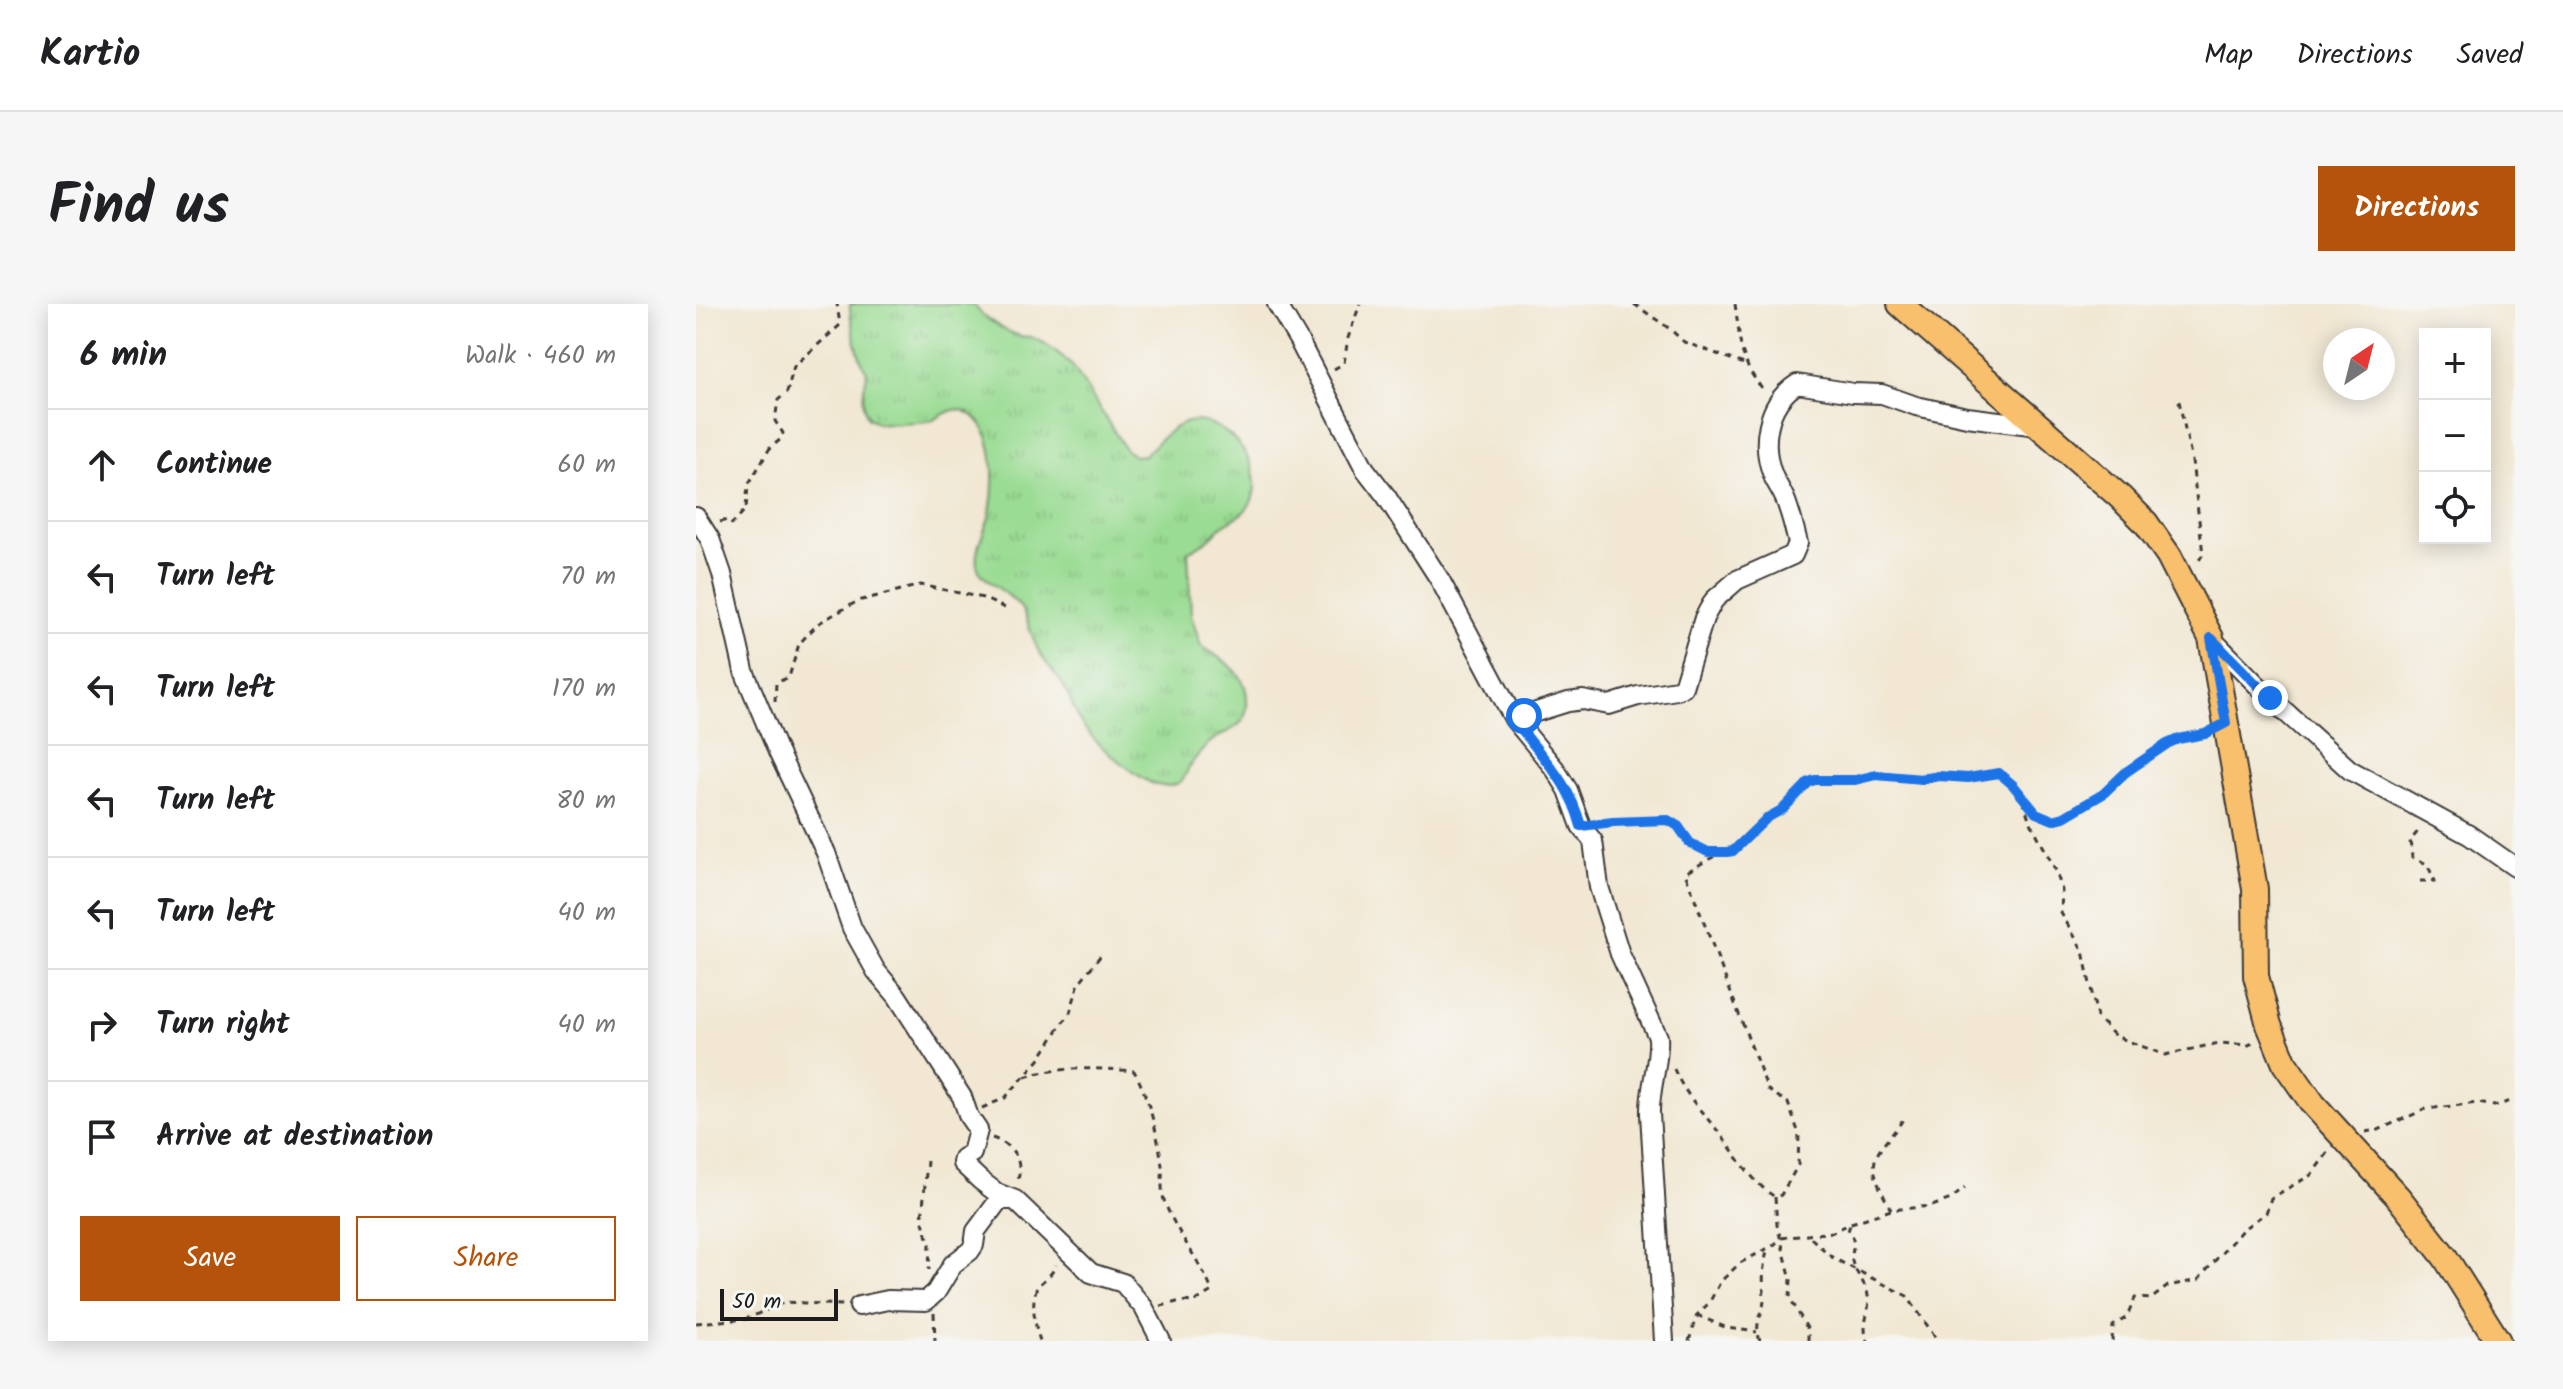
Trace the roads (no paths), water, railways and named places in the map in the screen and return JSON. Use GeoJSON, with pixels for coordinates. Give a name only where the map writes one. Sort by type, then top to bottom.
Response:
{"type":"FeatureCollection","features":[{"type":"Feature","properties":{"kind":"main road"},"geometry":{"type":"LineString","coordinates":[[1900,304],[2120,497],[2146,523],[2169,556],[2211,638],[2255,889],[2256,976],[2271,1031],[2285,1064],[2313,1104],[2398,1197],[2445,1257],[2498,1341]]}},
{"type":"Feature","properties":{"kind":"street"},"geometry":{"type":"LineString","coordinates":[[1277,304],[1365,469],[1440,580],[1514,719],[1555,769],[1568,790],[1581,826],[1593,841],[1599,887],[1620,954],[1655,1026],[1659,1048],[1651,1087],[1650,1114],[1664,1341]]}},
{"type":"Feature","properties":{"kind":"street"},"geometry":{"type":"LineString","coordinates":[[1514,719],[1568,702],[1583,700],[1609,705],[1683,687],[1704,618],[1714,600],[1737,580],[1793,555],[1798,543],[1788,505],[1773,477],[1766,443],[1776,404],[1786,391],[1797,384],[1882,394],[1916,406],[1967,417],[2038,426]]}},
{"type":"Feature","properties":{"kind":"street"},"geometry":{"type":"LineString","coordinates":[[700,523],[710,539],[722,574],[744,671],[826,853],[852,928],[876,971],[897,996],[962,1097],[969,1117],[978,1130],[972,1153],[963,1158],[962,1163],[997,1193],[1015,1200],[1091,1273],[1123,1283],[1147,1313],[1161,1341]]}},
{"type":"Feature","properties":{"kind":"street"},"geometry":{"type":"LineString","coordinates":[[2211,638],[2270,698],[2350,770],[2469,835],[2515,867]]}},
{"type":"Feature","properties":{"kind":"street"},"geometry":{"type":"LineString","coordinates":[[859,1306],[888,1300],[926,1301],[953,1264],[974,1245],[976,1231],[994,1204],[999,1200],[1015,1200]]}}]}
